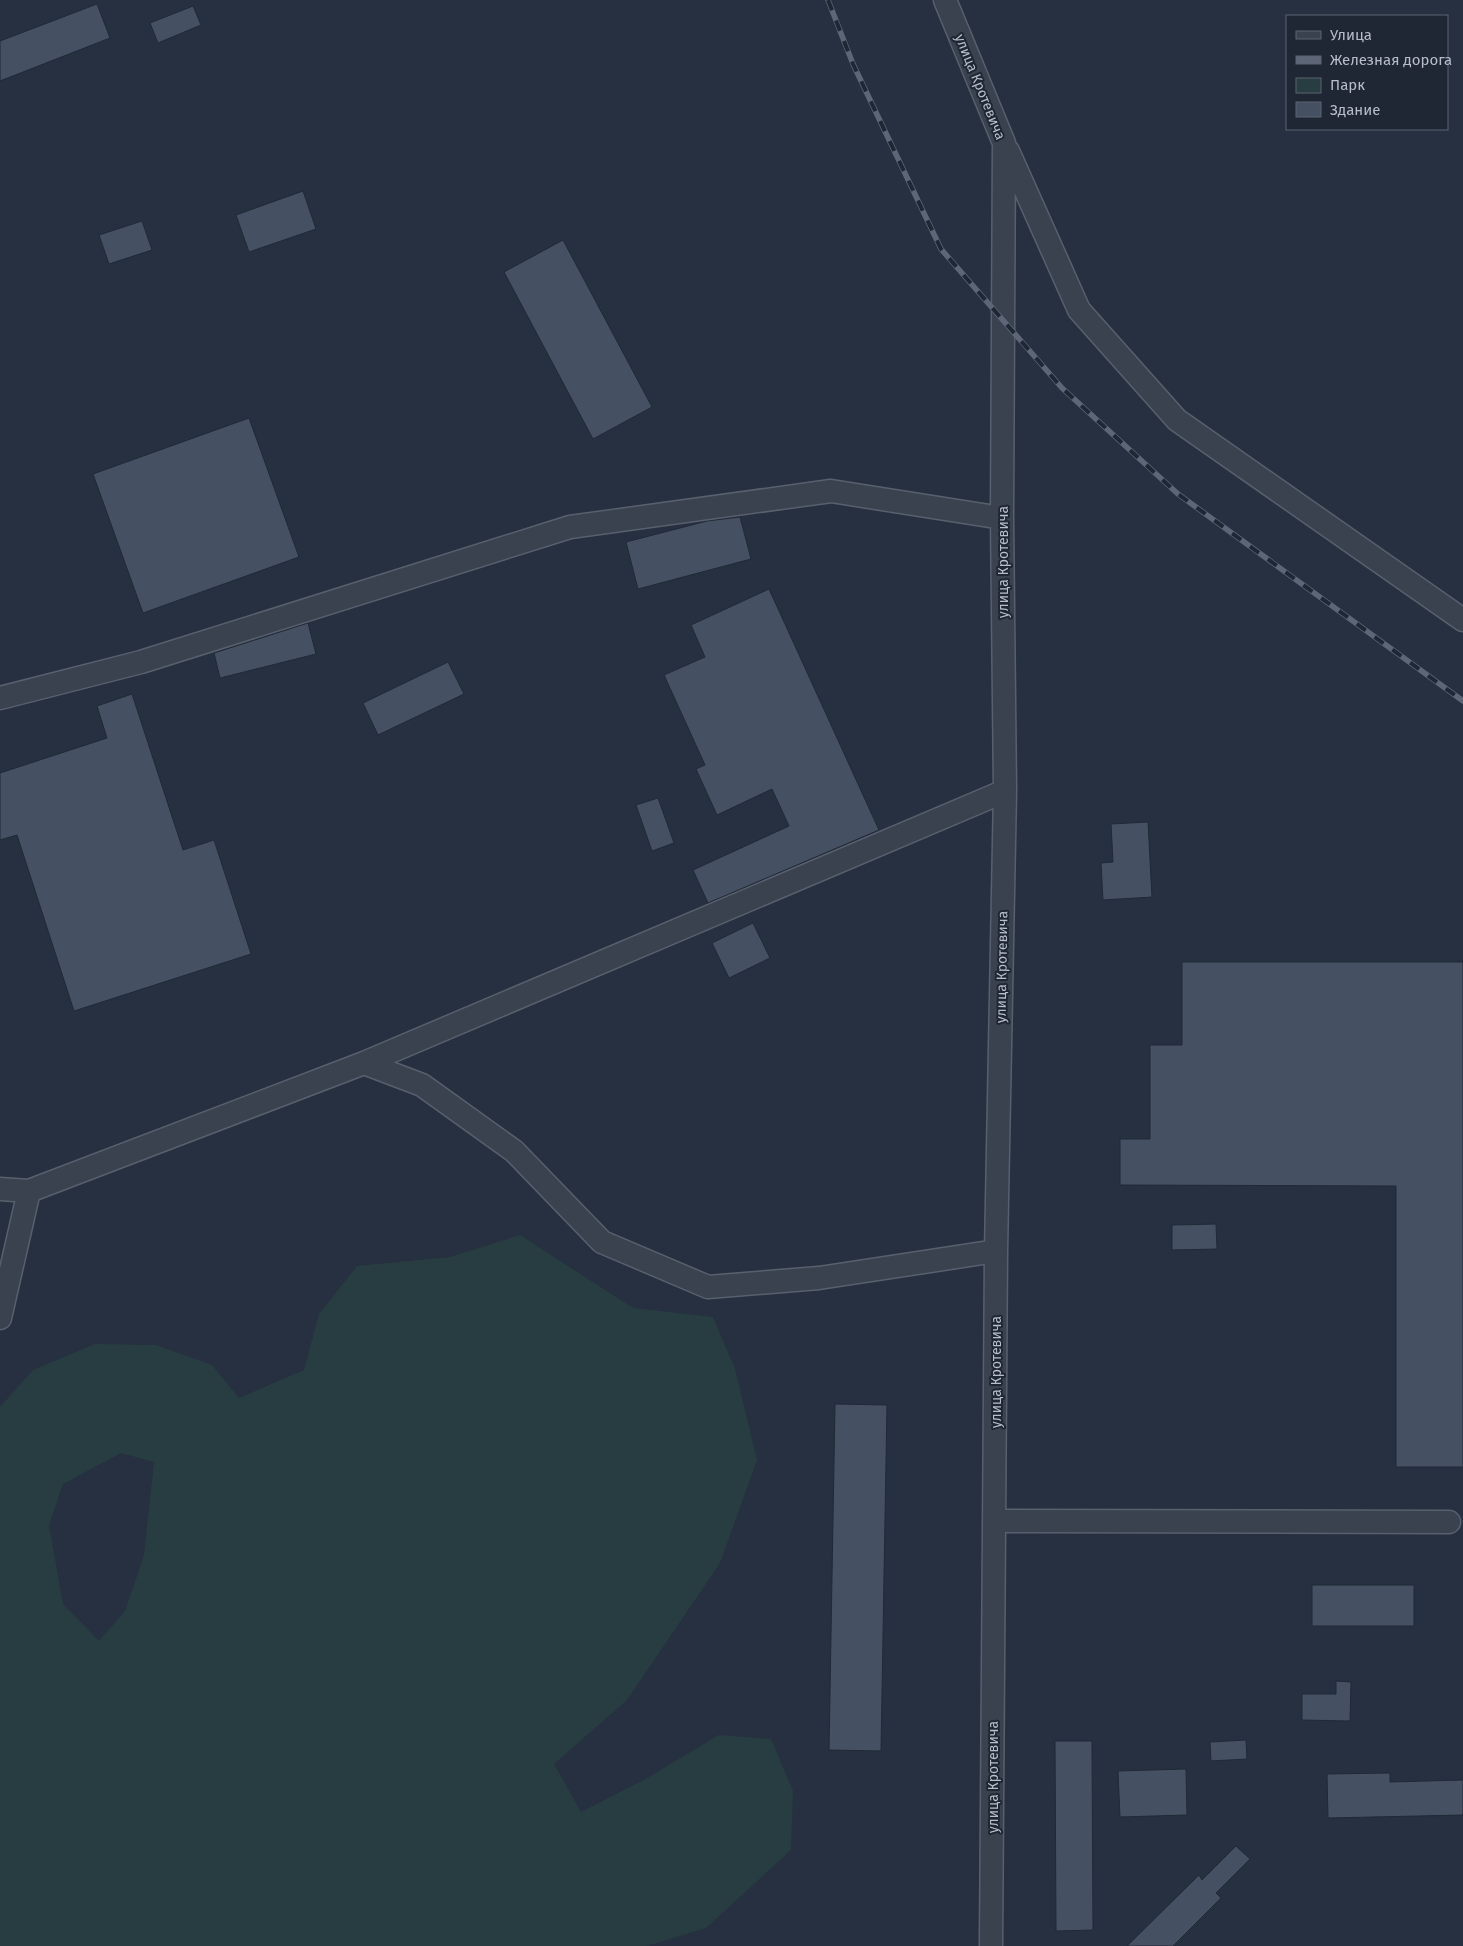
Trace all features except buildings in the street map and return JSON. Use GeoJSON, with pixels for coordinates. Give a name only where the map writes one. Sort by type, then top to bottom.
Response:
{"type":"FeatureCollection","features":[{"type":"Feature","properties":{"kind":"street","name":"улица Кротевича"},"geometry":{"type":"LineString","coordinates":[[945,0],[1004,143],[1002,518],[1005,791],[996,1252],[991,1946]]}},
{"type":"Feature","properties":{"kind":"street"},"geometry":{"type":"LineString","coordinates":[[1004,143],[1079,310],[1178,420],[1463,620]]}},
{"type":"Feature","properties":{"kind":"street"},"geometry":{"type":"LineString","coordinates":[[0,698],[141,662],[570,527],[832,491],[1002,518]]}},
{"type":"Feature","properties":{"kind":"street"},"geometry":{"type":"LineString","coordinates":[[0,1189],[29,1191],[364,1062],[1005,791]]}},
{"type":"Feature","properties":{"kind":"street"},"geometry":{"type":"LineString","coordinates":[[364,1062],[422,1085],[514,1151],[602,1242],[708,1287],[819,1278],[996,1252]]}},
{"type":"Feature","properties":{"kind":"street"},"geometry":{"type":"LineString","coordinates":[[0,1318],[29,1191]]}},
{"type":"Feature","properties":{"kind":"street"},"geometry":{"type":"LineString","coordinates":[[994,1521],[1449,1522]]}},
{"type":"Feature","properties":{"kind":"green space"},"geometry":{"type":"Polygon","coordinates":[[[520,1235],[633,1308],[713,1317],[735,1369],[757,1460],[720,1563],[627,1700],[554,1764],[581,1812],[644,1780],[719,1735],[771,1739],[793,1791],[791,1850],[706,1928],[647,1946],[0,1946],[0,1407],[33,1370],[95,1344],[156,1345],[212,1365],[239,1398],[304,1370],[319,1314],[357,1266],[450,1257],[520,1235]],[[121,1453],[63,1484],[49,1525],[63,1604],[99,1641],[125,1611],[144,1555],[154,1462],[121,1453]]]}},
{"type":"Feature","properties":{"kind":"railway"},"geometry":{"type":"LineString","coordinates":[[828,0],[853,64],[941,249],[1062,388],[1178,494],[1463,701]]}}]}
